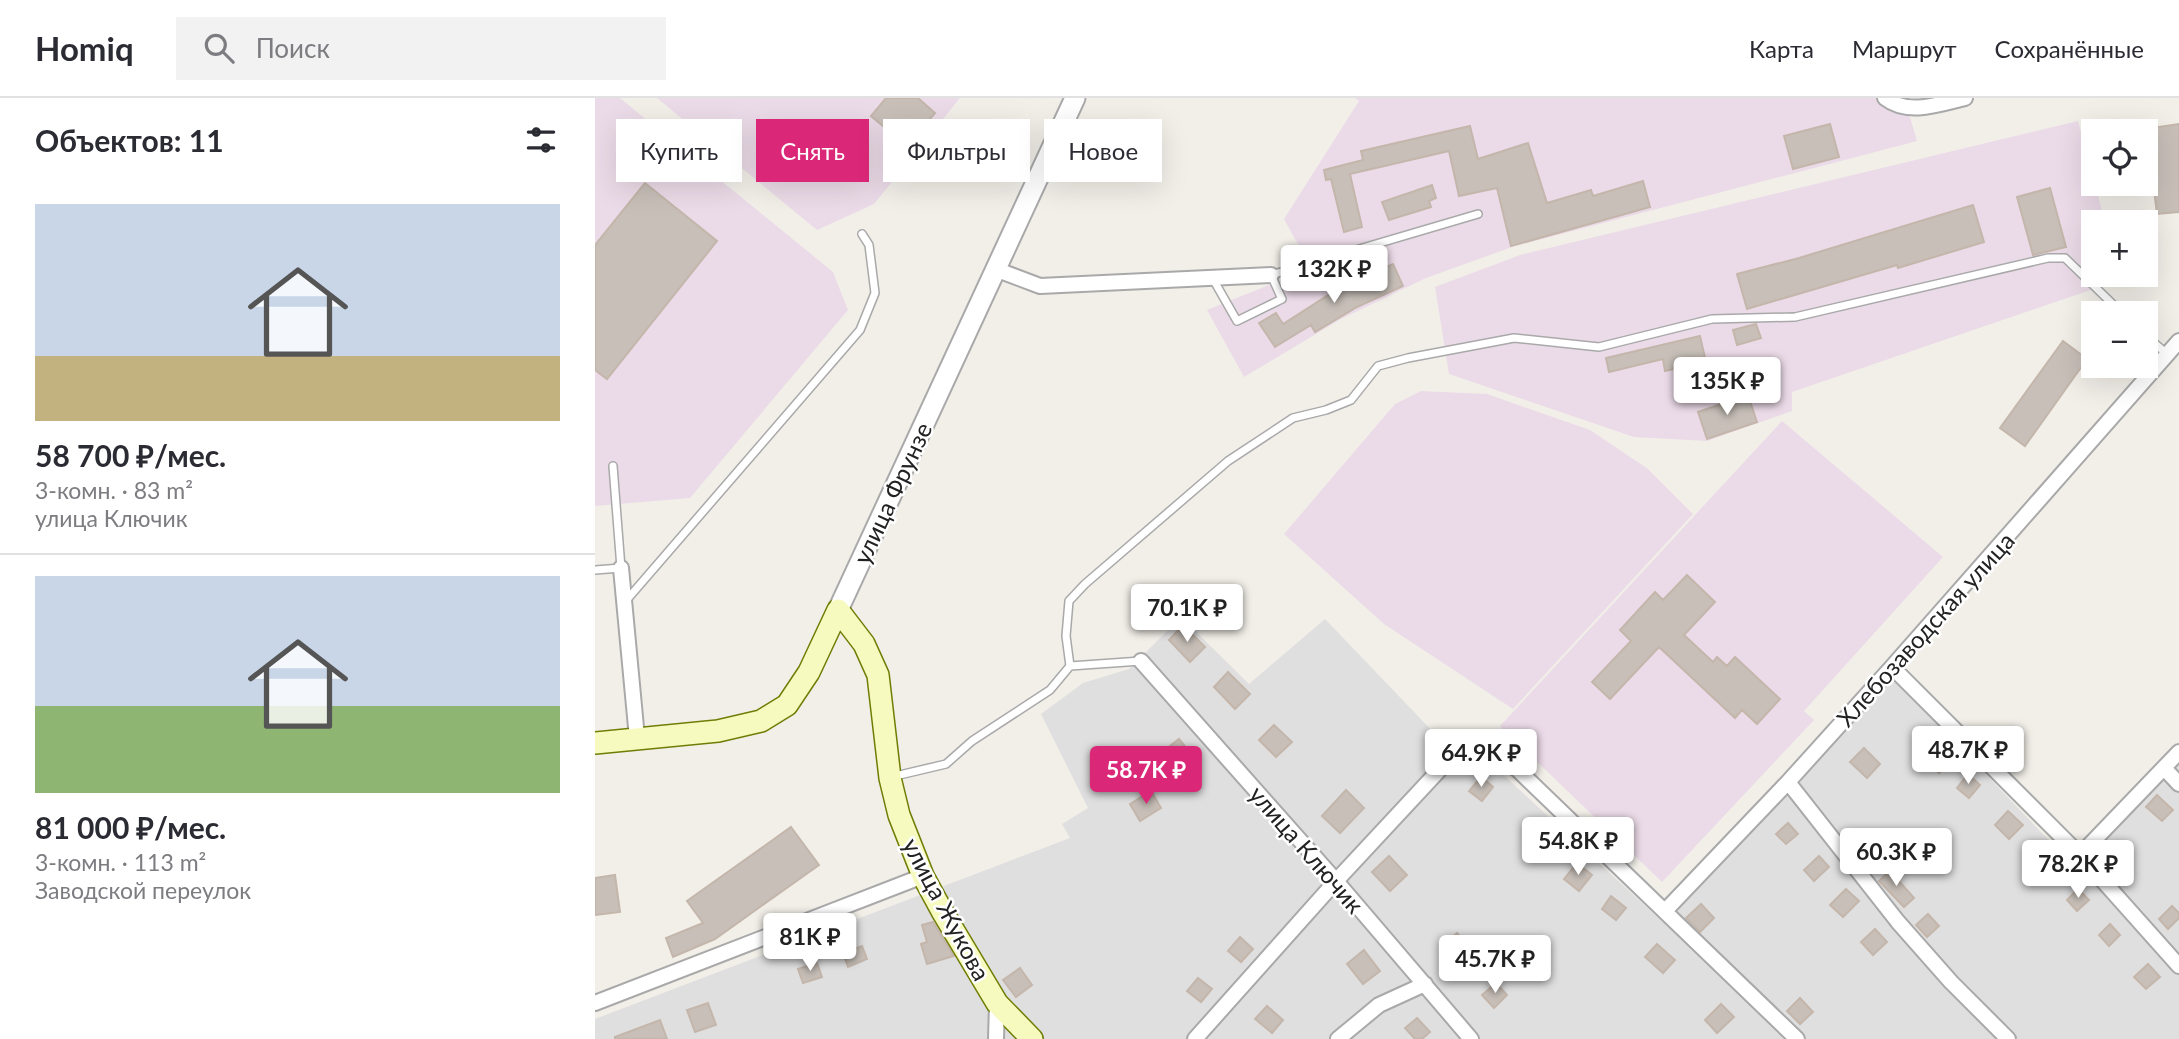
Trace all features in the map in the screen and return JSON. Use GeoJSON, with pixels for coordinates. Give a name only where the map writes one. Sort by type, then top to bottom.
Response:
{"type":"FeatureCollection","features":[{"type":"Feature","properties":{"kind":"main road","name":"улица Фрунзе"},"geometry":{"type":"LineString","coordinates":[[595,743],[717,731],[761,721],[787,705],[809,672],[838,610]]}},
{"type":"Feature","properties":{"kind":"main road","name":"улица Жукова"},"geometry":{"type":"LineString","coordinates":[[838,610],[865,644],[878,675],[890,778],[899,815],[923,876],[997,1003],[1032,1039]]}},
{"type":"Feature","properties":{"kind":"street","name":"улица Фрунзе"},"geometry":{"type":"LineString","coordinates":[[838,610],[1075,98]]}},
{"type":"Feature","properties":{"kind":"street"},"geometry":{"type":"LineString","coordinates":[[1885,98],[1891,103],[1920,108],[1965,98]]}},
{"type":"Feature","properties":{"kind":"street"},"geometry":{"type":"LineString","coordinates":[[995,269],[1040,286],[1271,275]]}},
{"type":"Feature","properties":{"kind":"street","name":"Хлебозаводская улица"},"geometry":{"type":"LineString","coordinates":[[1665,911],[1788,782],[1892,667],[2179,341]]}},
{"type":"Feature","properties":{"kind":"street"},"geometry":{"type":"LineString","coordinates":[[621,568],[637,738]]}},
{"type":"Feature","properties":{"kind":"street","name":"улица Ключик"},"geometry":{"type":"LineString","coordinates":[[1141,661],[1336,881],[1471,1039]]}},
{"type":"Feature","properties":{"kind":"street"},"geometry":{"type":"LineString","coordinates":[[1892,667],[2080,855],[2179,966]]}},
{"type":"Feature","properties":{"kind":"street"},"geometry":{"type":"LineString","coordinates":[[1195,1039],[1457,751],[1486,748],[1517,769],[1797,1039]]}},
{"type":"Feature","properties":{"kind":"street"},"geometry":{"type":"LineString","coordinates":[[2080,855],[2179,752]]}},
{"type":"Feature","properties":{"kind":"street"},"geometry":{"type":"LineString","coordinates":[[2165,769],[2179,784]]}},
{"type":"Feature","properties":{"kind":"street"},"geometry":{"type":"LineString","coordinates":[[1788,782],[1898,922],[1951,982],[2008,1039]]}},
{"type":"Feature","properties":{"kind":"street"},"geometry":{"type":"LineString","coordinates":[[595,1003],[923,876]]}},
{"type":"Feature","properties":{"kind":"street"},"geometry":{"type":"LineString","coordinates":[[1338,1039],[1379,1005],[1425,984]]}},
{"type":"Feature","properties":{"kind":"street"},"geometry":{"type":"LineString","coordinates":[[996,1039],[997,1003]]}},
{"type":"Feature","properties":{"kind":"lane"},"geometry":{"type":"LineString","coordinates":[[1212,278],[1237,321],[1282,299],[1271,275],[1478,214]]}},
{"type":"Feature","properties":{"kind":"lane"},"geometry":{"type":"LineString","coordinates":[[624,603],[860,330],[875,293],[869,245],[862,234]]}},
{"type":"Feature","properties":{"kind":"lane"},"geometry":{"type":"LineString","coordinates":[[1070,666],[1066,636],[1069,601],[1085,584],[1229,461],[1293,418],[1351,401],[1378,366],[1514,338],[1599,347],[1711,320],[1795,317],[2049,258],[2065,258],[2110,301]]}},
{"type":"Feature","properties":{"kind":"lane"},"geometry":{"type":"LineString","coordinates":[[2158,346],[2167,354]]}},
{"type":"Feature","properties":{"kind":"lane"},"geometry":{"type":"LineString","coordinates":[[595,570],[621,568],[613,466]]}},
{"type":"Feature","properties":{"kind":"lane"},"geometry":{"type":"LineString","coordinates":[[890,778],[946,764],[972,741],[1050,690],[1070,666],[1141,661]]}},
{"type":"Feature","properties":{"kind":"shaded area"},"geometry":{"type":"Polygon","coordinates":[[[595,98],[620,98],[646,119],[616,119],[616,182],[723,182],[833,272],[848,310],[690,498],[595,506],[595,98]]]}},
{"type":"Feature","properties":{"kind":"shaded area"},"geometry":{"type":"Polygon","coordinates":[[[657,98],[960,98],[943,119],[883,119],[883,182],[892,182],[874,204],[817,230],[759,182],[869,182],[869,119],[756,119],[756,180],[742,168],[742,119],[682,119],[657,98]]]}},
{"type":"Feature","properties":{"kind":"shaded area"},"geometry":{"type":"Polygon","coordinates":[[[1355,98],[1880,98],[1910,117],[1917,141],[1512,247],[1426,278],[1341,319],[1244,377],[1207,310],[1311,268],[1284,219],[1359,101],[1355,98]]]}},
{"type":"Feature","properties":{"kind":"shaded area"},"geometry":{"type":"Polygon","coordinates":[[[2078,121],[2081,132],[2081,196],[2098,196],[2102,210],[2081,210],[2081,287],[2100,287],[1792,392],[1792,411],[1707,441],[1634,437],[1449,374],[1435,287],[1520,255],[2078,121]]]}},
{"type":"Feature","properties":{"kind":"shaded area"},"geometry":{"type":"Polygon","coordinates":[[[1421,391],[1487,394],[1590,430],[1648,469],[1693,514],[1513,709],[1384,624],[1284,534],[1395,404],[1421,391]]]}},
{"type":"Feature","properties":{"kind":"shaded area"},"geometry":{"type":"Polygon","coordinates":[[[1782,421],[1943,557],[1804,711],[1814,720],[1662,882],[1500,726],[1782,421]]]}},
{"type":"Feature","properties":{"kind":"shaded area"},"geometry":{"type":"Polygon","coordinates":[[[1181,617],[1249,684],[1325,619],[1461,761],[1485,758],[1665,924],[1894,678],[2078,871],[2179,761],[2179,1039],[595,1039],[595,1019],[1070,838],[1062,824],[1088,808],[1041,714],[1083,683],[1129,669],[1181,617]]]}},
{"type":"Feature","properties":{"kind":"building"},"geometry":{"type":"Polygon","coordinates":[[[886,98],[918,98],[935,113],[930,119],[883,119],[883,126],[871,116],[886,98]]]}},
{"type":"Feature","properties":{"kind":"building"},"geometry":{"type":"Polygon","coordinates":[[[1830,124],[1839,157],[1793,169],[1784,136],[1830,124]]]}},
{"type":"Feature","properties":{"kind":"building"},"geometry":{"type":"Polygon","coordinates":[[[2179,124],[2179,212],[2158,214],[2156,210],[2158,127],[2179,124]]]}},
{"type":"Feature","properties":{"kind":"building"},"geometry":{"type":"Polygon","coordinates":[[[1470,126],[1478,159],[1528,143],[1547,203],[1591,190],[1593,196],[1643,181],[1650,207],[1511,246],[1497,188],[1459,196],[1449,151],[1350,174],[1362,227],[1344,232],[1331,179],[1326,180],[1324,170],[1363,160],[1361,151],[1470,126]]]}},
{"type":"Feature","properties":{"kind":"building"},"geometry":{"type":"Polygon","coordinates":[[[645,183],[717,241],[607,379],[595,370],[595,245],[645,183]]]}},
{"type":"Feature","properties":{"kind":"building"},"geometry":{"type":"Polygon","coordinates":[[[1432,185],[1436,198],[1429,201],[1431,207],[1389,220],[1382,202],[1432,185]]]}},
{"type":"Feature","properties":{"kind":"building"},"geometry":{"type":"Polygon","coordinates":[[[2050,188],[2066,247],[2033,255],[2017,197],[2050,188]]]}},
{"type":"Feature","properties":{"kind":"building"},"geometry":{"type":"Polygon","coordinates":[[[1973,205],[1984,242],[1747,309],[1737,274],[1973,205]]]}},
{"type":"Feature","properties":{"kind":"building"},"geometry":{"type":"Polygon","coordinates":[[[1393,264],[1403,286],[1357,307],[1315,332],[1311,325],[1275,347],[1259,323],[1276,313],[1283,324],[1344,285],[1393,264]]]}},
{"type":"Feature","properties":{"kind":"building"},"geometry":{"type":"Polygon","coordinates":[[[1756,324],[1761,338],[1737,345],[1733,330],[1756,324]]]}},
{"type":"Feature","properties":{"kind":"building"},"geometry":{"type":"Polygon","coordinates":[[[1700,336],[1706,362],[1665,371],[1663,359],[1609,372],[1606,358],[1700,336]]]}},
{"type":"Feature","properties":{"kind":"building"},"geometry":{"type":"Polygon","coordinates":[[[2063,341],[2081,354],[2081,367],[2025,446],[2000,428],[2063,341]]]}},
{"type":"Feature","properties":{"kind":"building"},"geometry":{"type":"Polygon","coordinates":[[[1748,395],[1757,422],[1707,439],[1698,412],[1748,395]]]}},
{"type":"Feature","properties":{"kind":"building"},"geometry":{"type":"Polygon","coordinates":[[[1687,575],[1715,602],[1684,635],[1713,662],[1717,657],[1727,666],[1735,657],[1780,699],[1757,724],[1742,710],[1735,718],[1659,647],[1610,699],[1592,682],[1631,641],[1620,630],[1655,592],[1663,600],[1687,575]]]}},
{"type":"Feature","properties":{"kind":"building"},"geometry":{"type":"Polygon","coordinates":[[[1183,625],[1205,647],[1190,662],[1169,640],[1183,625]]]}},
{"type":"Feature","properties":{"kind":"building"},"geometry":{"type":"Polygon","coordinates":[[[1228,672],[1250,694],[1235,709],[1214,687],[1228,672]]]}},
{"type":"Feature","properties":{"kind":"building"},"geometry":{"type":"Polygon","coordinates":[[[1274,725],[1292,742],[1276,757],[1259,740],[1274,725]]]}},
{"type":"Feature","properties":{"kind":"building"},"geometry":{"type":"Polygon","coordinates":[[[1179,739],[1192,755],[1178,766],[1165,750],[1179,739]]]}},
{"type":"Feature","properties":{"kind":"building"},"geometry":{"type":"Polygon","coordinates":[[[1864,748],[1880,764],[1867,778],[1850,762],[1864,748]]]}},
{"type":"Feature","properties":{"kind":"building"},"geometry":{"type":"Polygon","coordinates":[[[1941,750],[1951,760],[1939,773],[1929,763],[1941,750]]]}},
{"type":"Feature","properties":{"kind":"building"},"geometry":{"type":"Polygon","coordinates":[[[1968,774],[1980,785],[1969,798],[1957,788],[1968,774]]]}},
{"type":"Feature","properties":{"kind":"building"},"geometry":{"type":"Polygon","coordinates":[[[1481,777],[1493,787],[1482,801],[1469,791],[1481,777]]]}},
{"type":"Feature","properties":{"kind":"building"},"geometry":{"type":"Polygon","coordinates":[[[1346,790],[1364,808],[1340,833],[1322,816],[1346,790]]]}},
{"type":"Feature","properties":{"kind":"building"},"geometry":{"type":"Polygon","coordinates":[[[1151,791],[1161,808],[1140,821],[1130,804],[1151,791]]]}},
{"type":"Feature","properties":{"kind":"building"},"geometry":{"type":"Polygon","coordinates":[[[2157,795],[2173,810],[2162,821],[2146,807],[2157,795]]]}},
{"type":"Feature","properties":{"kind":"building"},"geometry":{"type":"Polygon","coordinates":[[[2008,811],[2023,825],[2009,839],[1995,825],[2008,811]]]}},
{"type":"Feature","properties":{"kind":"building"},"geometry":{"type":"Polygon","coordinates":[[[1788,823],[1798,834],[1786,844],[1776,834],[1788,823]]]}},
{"type":"Feature","properties":{"kind":"building"},"geometry":{"type":"Polygon","coordinates":[[[791,827],[819,865],[715,939],[673,957],[666,938],[703,923],[687,901],[791,827]]]}},
{"type":"Feature","properties":{"kind":"building"},"geometry":{"type":"Polygon","coordinates":[[[1539,827],[1550,838],[1538,850],[1527,840],[1539,827]]]}},
{"type":"Feature","properties":{"kind":"building"},"geometry":{"type":"Polygon","coordinates":[[[2117,841],[2127,851],[2113,866],[2103,857],[2117,841]]]}},
{"type":"Feature","properties":{"kind":"building"},"geometry":{"type":"Polygon","coordinates":[[[2044,844],[2059,860],[2043,874],[2029,859],[2044,844]]]}},
{"type":"Feature","properties":{"kind":"building"},"geometry":{"type":"Polygon","coordinates":[[[1389,856],[1407,875],[1390,891],[1372,872],[1389,856]]]}},
{"type":"Feature","properties":{"kind":"building"},"geometry":{"type":"Polygon","coordinates":[[[1819,856],[1829,867],[1814,881],[1804,870],[1819,856]]]}},
{"type":"Feature","properties":{"kind":"building"},"geometry":{"type":"Polygon","coordinates":[[[1577,863],[1592,875],[1579,891],[1564,879],[1577,863]]]}},
{"type":"Feature","properties":{"kind":"building"},"geometry":{"type":"Polygon","coordinates":[[[1892,869],[1914,898],[1904,907],[1879,881],[1892,869]]]}},
{"type":"Feature","properties":{"kind":"building"},"geometry":{"type":"Polygon","coordinates":[[[615,875],[620,912],[595,915],[595,878],[615,875]]]}},
{"type":"Feature","properties":{"kind":"building"},"geometry":{"type":"Polygon","coordinates":[[[1846,889],[1859,901],[1843,917],[1830,905],[1846,889]]]}},
{"type":"Feature","properties":{"kind":"building"},"geometry":{"type":"Polygon","coordinates":[[[2078,889],[2089,900],[2077,911],[2067,900],[2078,889]]]}},
{"type":"Feature","properties":{"kind":"building"},"geometry":{"type":"Polygon","coordinates":[[[1611,896],[1626,908],[1616,920],[1602,909],[1611,896]]]}},
{"type":"Feature","properties":{"kind":"building"},"geometry":{"type":"Polygon","coordinates":[[[1701,904],[1714,918],[1700,932],[1686,918],[1701,904]]]}},
{"type":"Feature","properties":{"kind":"building"},"geometry":{"type":"Polygon","coordinates":[[[2172,906],[2179,913],[2179,918],[2168,929],[2159,919],[2172,906]]]}},
{"type":"Feature","properties":{"kind":"building"},"geometry":{"type":"Polygon","coordinates":[[[1928,914],[1939,926],[1927,937],[1916,925],[1928,914]]]}},
{"type":"Feature","properties":{"kind":"building"},"geometry":{"type":"Polygon","coordinates":[[[933,922],[954,956],[927,964],[921,944],[927,942],[922,925],[933,922]]]}},
{"type":"Feature","properties":{"kind":"building"},"geometry":{"type":"Polygon","coordinates":[[[2110,924],[2120,935],[2109,946],[2099,935],[2110,924]]]}},
{"type":"Feature","properties":{"kind":"building"},"geometry":{"type":"Polygon","coordinates":[[[1875,929],[1887,942],[1873,955],[1861,942],[1875,929]]]}},
{"type":"Feature","properties":{"kind":"building"},"geometry":{"type":"Polygon","coordinates":[[[1457,933],[1468,945],[1453,959],[1441,947],[1457,933]]]}},
{"type":"Feature","properties":{"kind":"building"},"geometry":{"type":"Polygon","coordinates":[[[1240,937],[1253,949],[1241,962],[1228,951],[1240,937]]]}},
{"type":"Feature","properties":{"kind":"building"},"geometry":{"type":"Polygon","coordinates":[[[1657,944],[1675,960],[1663,973],[1645,957],[1657,944]]]}},
{"type":"Feature","properties":{"kind":"building"},"geometry":{"type":"Polygon","coordinates":[[[862,946],[867,959],[848,967],[843,953],[862,946]]]}},
{"type":"Feature","properties":{"kind":"building"},"geometry":{"type":"Polygon","coordinates":[[[1364,950],[1380,971],[1363,984],[1347,964],[1364,950]]]}},
{"type":"Feature","properties":{"kind":"building"},"geometry":{"type":"Polygon","coordinates":[[[817,963],[822,977],[803,983],[798,969],[817,963]]]}},
{"type":"Feature","properties":{"kind":"building"},"geometry":{"type":"Polygon","coordinates":[[[2148,964],[2160,977],[2146,989],[2134,977],[2148,964]]]}},
{"type":"Feature","properties":{"kind":"building"},"geometry":{"type":"Polygon","coordinates":[[[1020,968],[1032,985],[1016,997],[1003,980],[1020,968]]]}},
{"type":"Feature","properties":{"kind":"building"},"geometry":{"type":"Polygon","coordinates":[[[1198,978],[1212,989],[1201,1002],[1187,991],[1198,978]]]}},
{"type":"Feature","properties":{"kind":"building"},"geometry":{"type":"Polygon","coordinates":[[[1496,983],[1507,995],[1494,1008],[1482,995],[1496,983]]]}},
{"type":"Feature","properties":{"kind":"building"},"geometry":{"type":"Polygon","coordinates":[[[1800,998],[1813,1012],[1800,1024],[1787,1011],[1800,998]]]}},
{"type":"Feature","properties":{"kind":"building"},"geometry":{"type":"Polygon","coordinates":[[[708,1003],[716,1025],[695,1032],[687,1010],[708,1003]]]}},
{"type":"Feature","properties":{"kind":"building"},"geometry":{"type":"Polygon","coordinates":[[[1721,1004],[1734,1017],[1717,1033],[1705,1020],[1721,1004]]]}},
{"type":"Feature","properties":{"kind":"building"},"geometry":{"type":"Polygon","coordinates":[[[1267,1006],[1283,1020],[1272,1033],[1255,1019],[1267,1006]]]}},
{"type":"Feature","properties":{"kind":"building"},"geometry":{"type":"Polygon","coordinates":[[[1417,1018],[1430,1032],[1422,1039],[1415,1039],[1405,1028],[1417,1018]]]}},
{"type":"Feature","properties":{"kind":"building"},"geometry":{"type":"Polygon","coordinates":[[[660,1020],[667,1039],[615,1039],[615,1037],[660,1020]]]}}]}
